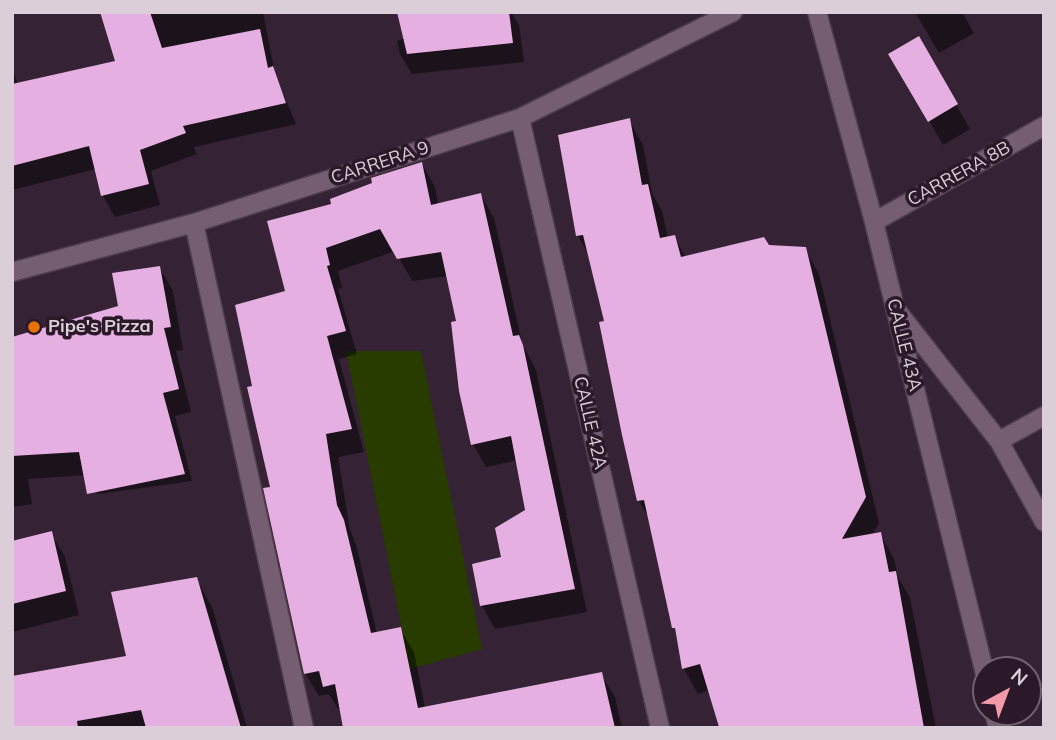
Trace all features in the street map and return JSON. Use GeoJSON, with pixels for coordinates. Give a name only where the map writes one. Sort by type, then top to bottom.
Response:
{"type":"FeatureCollection","features":[{"type":"Feature","properties":{"kind":"street","name":"CARRERA 9"},"geometry":{"type":"LineString","coordinates":[[12,272],[194,223],[520,118],[733,12]]}},
{"type":"Feature","properties":{"kind":"street","name":"CALLE 43A"},"geometry":{"type":"LineString","coordinates":[[817,12],[874,222],[981,656]]}},
{"type":"Feature","properties":{"kind":"street","name":"CALLE 42A"},"geometry":{"type":"LineString","coordinates":[[520,118],[660,728]]}},
{"type":"Feature","properties":{"kind":"street","name":"CARRERA 8B"},"geometry":{"type":"LineString","coordinates":[[874,222],[1044,126]]}},
{"type":"Feature","properties":{"kind":"street"},"geometry":{"type":"LineString","coordinates":[[194,223],[304,728]]}},
{"type":"Feature","properties":{"kind":"street"},"geometry":{"type":"LineString","coordinates":[[894,306],[999,441],[1044,522]]}},
{"type":"Feature","properties":{"kind":"street"},"geometry":{"type":"LineString","coordinates":[[999,441],[1044,416]]}},
{"type":"Feature","properties":{"kind":"green space"},"geometry":{"type":"Polygon","coordinates":[[[346,351],[421,351],[482,649],[410,669],[346,351]]]}},
{"type":"Feature","properties":{"kind":"building"},"geometry":{"type":"Polygon","coordinates":[[[100,12],[150,12],[162,48],[260,29],[268,68],[273,66],[286,103],[183,126],[186,133],[140,150],[149,184],[101,196],[89,146],[12,166],[12,84],[115,61],[100,12]]]}},
{"type":"Feature","properties":{"kind":"building"},"geometry":{"type":"Polygon","coordinates":[[[397,12],[509,12],[513,43],[407,54],[397,12]]]}},
{"type":"Feature","properties":{"kind":"building"},"geometry":{"type":"Polygon","coordinates":[[[919,36],[958,104],[928,122],[888,54],[919,36]]]}},
{"type":"Feature","properties":{"kind":"building"},"geometry":{"type":"Polygon","coordinates":[[[630,118],[642,185],[648,184],[660,238],[675,235],[681,257],[764,237],[769,245],[806,247],[866,497],[842,539],[881,532],[889,572],[896,571],[924,728],[719,727],[700,664],[682,669],[675,628],[672,628],[644,500],[637,501],[599,322],[604,321],[583,235],[576,236],[558,135],[630,118]]]}},
{"type":"Feature","properties":{"kind":"building"},"geometry":{"type":"Polygon","coordinates":[[[422,162],[431,205],[481,193],[513,336],[519,335],[523,345],[575,589],[480,606],[472,564],[501,557],[495,528],[525,510],[511,436],[471,445],[459,391],[451,322],[456,321],[441,252],[397,259],[380,229],[326,248],[330,265],[327,266],[346,331],[327,336],[352,429],[326,434],[337,505],[344,520],[371,633],[401,627],[418,708],[602,672],[615,728],[343,728],[335,684],[323,687],[319,671],[304,674],[263,488],[270,487],[247,387],[252,386],[235,305],[285,291],[267,221],[331,204],[330,199],[372,183],[371,178],[422,162]]]}},
{"type":"Feature","properties":{"kind":"building"},"geometry":{"type":"Polygon","coordinates":[[[160,266],[171,327],[164,328],[179,389],[163,393],[185,474],[87,494],[79,452],[12,456],[12,337],[118,306],[112,273],[160,266]]]}},
{"type":"Feature","properties":{"kind":"building"},"geometry":{"type":"Polygon","coordinates":[[[52,531],[66,591],[12,604],[12,541],[52,531]]]}},
{"type":"Feature","properties":{"kind":"building"},"geometry":{"type":"Polygon","coordinates":[[[197,577],[241,728],[146,728],[141,710],[77,721],[78,728],[12,728],[12,676],[126,656],[111,592],[197,577]]]}},
{"type":"Feature","properties":{"kind":"place","name":"Pipe's Pizza"},"geometry":{"type":"Point","coordinates":[34,327]}}]}
